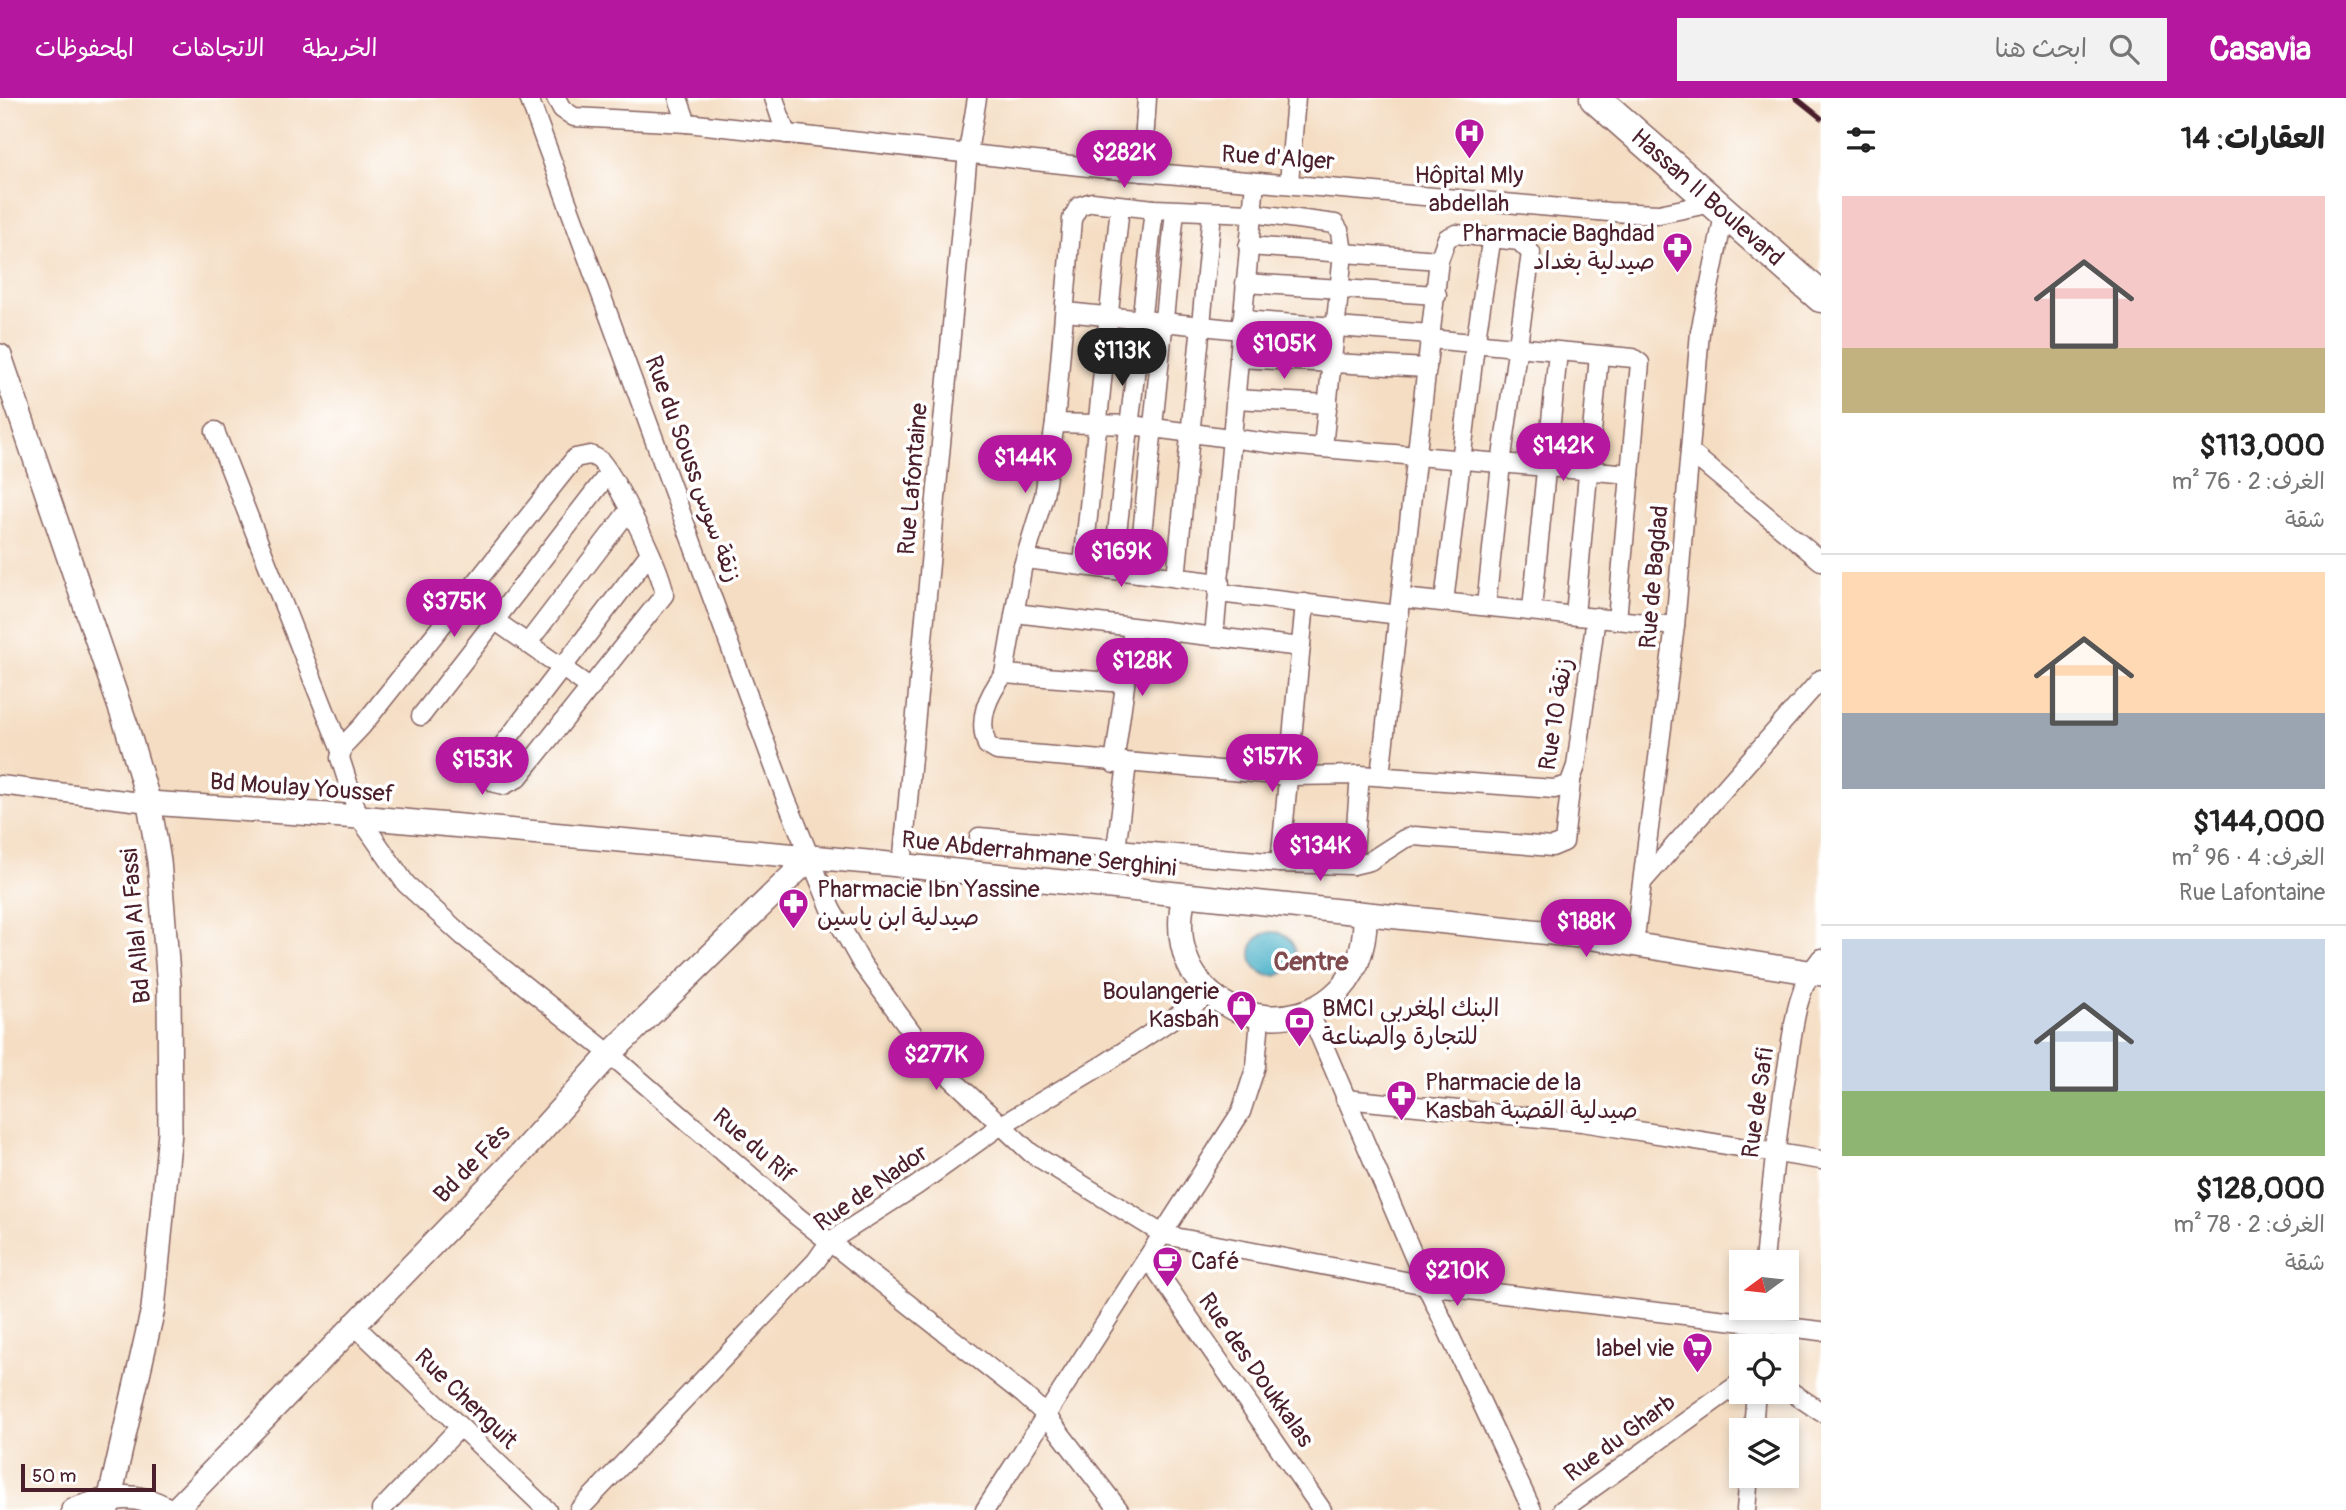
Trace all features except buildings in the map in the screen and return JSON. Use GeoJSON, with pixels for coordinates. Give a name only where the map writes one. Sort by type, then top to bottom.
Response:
{"type":"FeatureCollection","features":[{"type":"Feature","properties":{"kind":"main road","name":"Hassan II Boulevard"},"geometry":{"type":"LineString","coordinates":[[1595,98],[1821,298]]}},
{"type":"Feature","properties":{"kind":"street","name":"Rue du Souss زنقة سوس"},"geometry":{"type":"LineString","coordinates":[[529,98],[786,799],[831,909],[895,1013],[933,1061],[1000,1126],[1031,1153],[1164,1235],[1426,1285],[1759,1326],[1821,1331]]}},
{"type":"Feature","properties":{"kind":"street","name":"Rue d'Alger"},"geometry":{"type":"LineString","coordinates":[[556,98],[562,109],[574,117],[687,123],[1142,172],[1609,212],[1659,214],[1718,209]]}},
{"type":"Feature","properties":{"kind":"street"},"geometry":{"type":"LineString","coordinates":[[678,98],[687,123]]}},
{"type":"Feature","properties":{"kind":"street"},"geometry":{"type":"LineString","coordinates":[[774,98],[786,134]]}},
{"type":"Feature","properties":{"kind":"street","name":"Rue Lafontaine"},"geometry":{"type":"LineString","coordinates":[[902,866],[968,152],[977,98]]}},
{"type":"Feature","properties":{"kind":"street"},"geometry":{"type":"LineString","coordinates":[[1142,172],[1147,98]]}},
{"type":"Feature","properties":{"kind":"street"},"geometry":{"type":"LineString","coordinates":[[1289,183],[1296,98]]}},
{"type":"Feature","properties":{"kind":"street"},"geometry":{"type":"LineString","coordinates":[[1214,637],[1255,182]]}},
{"type":"Feature","properties":{"kind":"street"},"geometry":{"type":"LineString","coordinates":[[1125,683],[1004,674],[1026,559],[1044,496],[1055,422],[1075,212],[1081,205],[1092,202],[1175,211],[1332,221],[1340,232],[1343,253],[1323,447]]}},
{"type":"Feature","properties":{"kind":"street"},"geometry":{"type":"LineString","coordinates":[[1083,565],[1120,206]]}},
{"type":"Feature","properties":{"kind":"street"},"geometry":{"type":"LineString","coordinates":[[1113,568],[1154,209]]}},
{"type":"Feature","properties":{"kind":"street","name":"Rue de Bagdad"},"geometry":{"type":"LineString","coordinates":[[1634,945],[1675,626],[1700,331],[1718,209]]}},
{"type":"Feature","properties":{"kind":"street"},"geometry":{"type":"LineString","coordinates":[[1138,573],[1155,429],[1175,211]]}},
{"type":"Feature","properties":{"kind":"street"},"geometry":{"type":"LineString","coordinates":[[1176,578],[1212,213]]}},
{"type":"Feature","properties":{"kind":"street"},"geometry":{"type":"LineString","coordinates":[[1380,776],[1439,260],[1442,246],[1451,235],[1519,240],[1531,253],[1501,464],[1486,606]]}},
{"type":"Feature","properties":{"kind":"street"},"geometry":{"type":"LineString","coordinates":[[1444,602],[1475,345],[1492,236]]}},
{"type":"Feature","properties":{"kind":"street"},"geometry":{"type":"LineString","coordinates":[[1248,246],[1439,260]]}},
{"type":"Feature","properties":{"kind":"street"},"geometry":{"type":"LineString","coordinates":[[1245,283],[1437,295]]}},
{"type":"Feature","properties":{"kind":"street"},"geometry":{"type":"LineString","coordinates":[[1066,312],[1200,325],[1335,328],[1430,337],[1475,345],[1633,358],[1641,364],[1617,620]]}},
{"type":"Feature","properties":{"kind":"street"},"geometry":{"type":"LineString","coordinates":[[1532,609],[1558,352]]}},
{"type":"Feature","properties":{"kind":"street","name":"Bd Allal Al Fassi"},"geometry":{"type":"LineString","coordinates":[[0,356],[100,645],[149,803],[159,861],[169,987],[170,1132],[150,1322],[107,1505]]}},
{"type":"Feature","properties":{"kind":"street"},"geometry":{"type":"LineString","coordinates":[[1575,615],[1599,356]]}},
{"type":"Feature","properties":{"kind":"street"},"geometry":{"type":"LineString","coordinates":[[1239,358],[1427,368]]}},
{"type":"Feature","properties":{"kind":"street"},"geometry":{"type":"LineString","coordinates":[[1236,399],[1328,404]]}},
{"type":"Feature","properties":{"kind":"street"},"geometry":{"type":"LineString","coordinates":[[1055,422],[1099,426],[1131,425],[1275,444],[1630,474]]}},
{"type":"Feature","properties":{"kind":"street","name":"Rue du Rif"},"geometry":{"type":"LineString","coordinates":[[215,431],[341,751],[359,817],[406,884],[463,936],[610,1054],[830,1241],[1046,1415],[1119,1510]]}},
{"type":"Feature","properties":{"kind":"street"},"geometry":{"type":"LineString","coordinates":[[1690,452],[1821,561]]}},
{"type":"Feature","properties":{"kind":"street"},"geometry":{"type":"LineString","coordinates":[[341,751],[575,458],[582,454],[596,457],[609,473],[650,553],[664,586],[664,595],[518,778],[504,785],[495,783],[489,768],[494,758],[650,553]]}},
{"type":"Feature","properties":{"kind":"street"},"geometry":{"type":"LineString","coordinates":[[421,716],[609,473]]}},
{"type":"Feature","properties":{"kind":"street"},"geometry":{"type":"LineString","coordinates":[[527,644],[629,510]]}},
{"type":"Feature","properties":{"kind":"street"},"geometry":{"type":"LineString","coordinates":[[1026,559],[1113,568],[1305,603],[1401,607],[1444,602],[1532,609],[1675,626]]}},
{"type":"Feature","properties":{"kind":"street"},"geometry":{"type":"LineString","coordinates":[[463,598],[591,688]]}},
{"type":"Feature","properties":{"kind":"street"},"geometry":{"type":"LineString","coordinates":[[1280,863],[1305,603]]}},
{"type":"Feature","properties":{"kind":"street"},"geometry":{"type":"LineString","coordinates":[[1015,613],[1301,647]]}},
{"type":"Feature","properties":{"kind":"street","name":"Rue 10 زنقة"},"geometry":{"type":"LineString","coordinates":[[1004,674],[986,704],[982,731],[990,747],[1012,754],[1290,776],[1360,775],[1562,788],[1571,782],[1596,617]]}},
{"type":"Feature","properties":{"kind":"street"},"geometry":{"type":"LineString","coordinates":[[1116,849],[1125,683],[1133,628]]}},
{"type":"Feature","properties":{"kind":"street"},"geometry":{"type":"LineString","coordinates":[[1644,880],[1821,679]]}},
{"type":"Feature","properties":{"kind":"street"},"geometry":{"type":"LineString","coordinates":[[1353,865],[1360,775]]}},
{"type":"Feature","properties":{"kind":"street"},"geometry":{"type":"LineString","coordinates":[[979,837],[1280,863],[1353,865],[1370,861],[1404,839],[1414,836],[1547,847],[1562,845],[1566,834],[1571,782]]}},
{"type":"Feature","properties":{"kind":"street","name":"Bd Moulay Youssef"},"geometry":{"type":"LineString","coordinates":[[0,785],[149,803],[359,817],[810,858]]}},
{"type":"Feature","properties":{"kind":"street","name":"Rue Abderrahmane Serghini"},"geometry":{"type":"LineString","coordinates":[[810,858],[1184,895],[1180,931],[1182,948],[1198,981],[1210,994],[1241,1013],[1259,1018],[1284,1018],[1309,1012],[1337,993],[1348,980],[1363,949],[1365,915]]}},
{"type":"Feature","properties":{"kind":"street","name":"Bd de Fès"},"geometry":{"type":"LineString","coordinates":[[175,1510],[352,1323],[521,1153],[610,1054],[810,858]]}},
{"type":"Feature","properties":{"kind":"street"},"geometry":{"type":"LineString","coordinates":[[1184,895],[1580,936],[1817,968]]}},
{"type":"Feature","properties":{"kind":"street","name":"Rue de Safi"},"geometry":{"type":"LineString","coordinates":[[1766,1250],[1774,1153],[1797,1005],[1817,968]]}},
{"type":"Feature","properties":{"kind":"street","name":"Rue de Nador"},"geometry":{"type":"LineString","coordinates":[[579,1510],[816,1261],[830,1241],[916,1186],[1000,1126],[1106,1063],[1210,994]]}},
{"type":"Feature","properties":{"kind":"street"},"geometry":{"type":"LineString","coordinates":[[1309,1012],[1426,1285],[1532,1510]]}},
{"type":"Feature","properties":{"kind":"street"},"geometry":{"type":"LineString","coordinates":[[985,1510],[1241,1112],[1256,1066],[1259,1018]]}},
{"type":"Feature","properties":{"kind":"street"},"geometry":{"type":"LineString","coordinates":[[1345,1100],[1582,1122],[1821,1160]]}},
{"type":"Feature","properties":{"kind":"street","name":"Rue des Doukkalas"},"geometry":{"type":"LineString","coordinates":[[1148,1258],[1322,1510]]}},
{"type":"Feature","properties":{"kind":"street"},"geometry":{"type":"LineString","coordinates":[[1759,1320],[1759,1334]]}},
{"type":"Feature","properties":{"kind":"street","name":"Rue Chenguit"},"geometry":{"type":"LineString","coordinates":[[352,1323],[547,1510]]}},
{"type":"Feature","properties":{"kind":"street","name":"Rue du Gharb"},"geometry":{"type":"LineString","coordinates":[[1562,1510],[1729,1391]]}},
{"type":"Feature","properties":{"kind":"street"},"geometry":{"type":"LineString","coordinates":[[1799,1398],[1821,1412]]}},
{"type":"Feature","properties":{"kind":"street"},"geometry":{"type":"LineString","coordinates":[[381,1510],[460,1427]]}},
{"type":"Feature","properties":{"kind":"street"},"geometry":{"type":"LineString","coordinates":[[1746,1510],[1748,1488]]}},
{"type":"Feature","properties":{"kind":"street"},"geometry":{"type":"LineString","coordinates":[[73,1510],[139,1497],[169,1510]]}},
{"type":"Feature","properties":{"kind":"water"},"geometry":{"type":"Polygon","coordinates":[[[1273,932],[1282,933],[1289,938],[1294,945],[1294,963],[1289,970],[1282,975],[1273,976],[1264,975],[1257,970],[1252,963],[1251,954],[1252,945],[1257,938],[1264,933],[1273,932]]]}},
{"type":"Feature","properties":{"kind":"railway"},"geometry":{"type":"LineString","coordinates":[[1796,98],[1821,118]]}},
{"type":"Feature","properties":{"kind":"place","name":"Hôpital Mly abdellah"},"geometry":{"type":"Point","coordinates":[1469,160]}},
{"type":"Feature","properties":{"kind":"place","name":"Pharmacie Baghdad صيدلية بغداد"},"geometry":{"type":"Point","coordinates":[1678,274]}},
{"type":"Feature","properties":{"kind":"place","name":"Pharmacie Ibn Yassine صيدلية ابن ياسين"},"geometry":{"type":"Point","coordinates":[794,930]}},
{"type":"Feature","properties":{"kind":"place","name":"Boulangerie Kasbah"},"geometry":{"type":"Point","coordinates":[1242,1032]}},
{"type":"Feature","properties":{"kind":"place","name":"BMCI البنك المغربي للتجارة والصناعة"},"geometry":{"type":"Point","coordinates":[1299,1049]}},
{"type":"Feature","properties":{"kind":"place","name":"Pharmacie de la Kasbah صيدلية القصبة"},"geometry":{"type":"Point","coordinates":[1402,1123]}},
{"type":"Feature","properties":{"kind":"place","name":"Café"},"geometry":{"type":"Point","coordinates":[1168,1288]}},
{"type":"Feature","properties":{"kind":"place","name":"label vie"},"geometry":{"type":"Point","coordinates":[1697,1375]}},
{"type":"Feature","properties":{"kind":"district","name":"Centre"},"geometry":{"type":"Point","coordinates":[1311,962]}}]}
